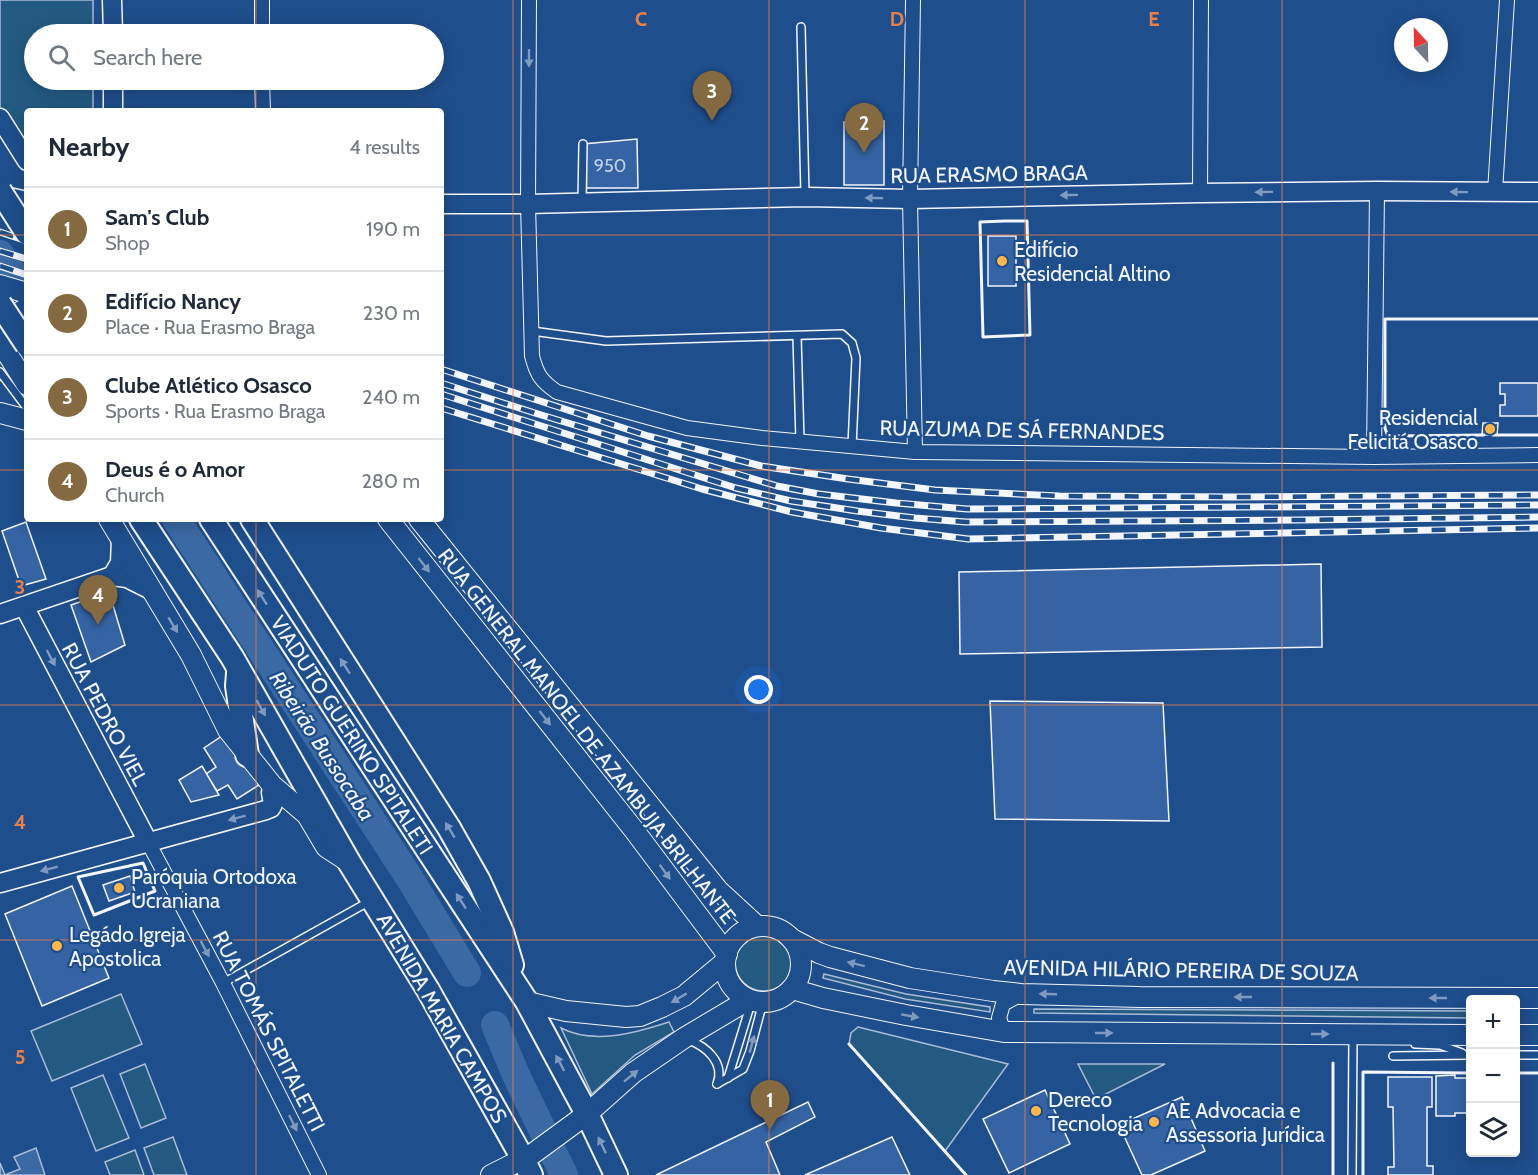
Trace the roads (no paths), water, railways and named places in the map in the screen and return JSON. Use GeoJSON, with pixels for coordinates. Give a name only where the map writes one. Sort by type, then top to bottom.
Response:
{"type":"FeatureCollection","features":[{"type":"Feature","properties":{"kind":"main road"},"geometry":{"type":"LineString","coordinates":[[0,193],[24,229]]}},
{"type":"Feature","properties":{"kind":"main road"},"geometry":{"type":"LineString","coordinates":[[11,293],[24,335]]}},
{"type":"Feature","properties":{"kind":"main road"},"geometry":{"type":"LineString","coordinates":[[0,323],[24,310]]}},
{"type":"Feature","properties":{"kind":"main road"},"geometry":{"type":"LineString","coordinates":[[0,342],[24,380]]}},
{"type":"Feature","properties":{"kind":"main road"},"geometry":{"type":"LineString","coordinates":[[0,413],[24,419]]}},
{"type":"Feature","properties":{"kind":"main road","name":"AVENIDA MARIA CAMPOS"},"geometry":{"type":"LineString","coordinates":[[111,522],[191,655],[228,730],[272,785],[307,815],[326,847],[349,862]]}},
{"type":"Feature","properties":{"kind":"main road","name":"AVENIDA MARIA CAMPOS"},"geometry":{"type":"LineString","coordinates":[[143,522],[235,663],[349,862],[428,990],[528,1163]]}},
{"type":"Feature","properties":{"kind":"main road","name":"VIADUTO GUERINO SPITALETI"},"geometry":{"type":"LineString","coordinates":[[213,522],[524,996]]}},
{"type":"Feature","properties":{"kind":"main road"},"geometry":{"type":"LineString","coordinates":[[256,522],[474,872],[502,932],[524,996],[583,1117],[616,1175]]}},
{"type":"Feature","properties":{"kind":"main road","name":"RUA GENERAL MANOEL DE AZAMBUJA BRILHANTE"},"geometry":{"type":"LineString","coordinates":[[390,522],[634,830],[726,958]]}},
{"type":"Feature","properties":{"kind":"main road","name":"RUA GENERAL MANOEL DE AZAMBUJA BRILHANTE"},"geometry":{"type":"LineString","coordinates":[[421,522],[718,890],[756,925]]}},
{"type":"Feature","properties":{"kind":"main road"},"geometry":{"type":"LineString","coordinates":[[235,663],[247,755]]}},
{"type":"Feature","properties":{"kind":"main road"},"geometry":{"type":"LineString","coordinates":[[491,1175],[528,1163],[633,1073],[684,1038],[754,1001],[779,999],[792,989],[801,970],[802,960],[799,950],[794,940],[786,933],[767,925],[756,925],[737,936],[726,958],[729,980],[740,995],[754,1001]]}},
{"type":"Feature","properties":{"kind":"main road","name":"AVENIDA HILÁRIO PEREIRA DE SOUZA"},"geometry":{"type":"LineString","coordinates":[[794,940],[830,957],[910,978],[1021,994],[1140,997],[1538,998]]}},
{"type":"Feature","properties":{"kind":"main road"},"geometry":{"type":"LineString","coordinates":[[524,996],[566,1011],[626,1017],[640,1016],[684,996],[726,958]]}},
{"type":"Feature","properties":{"kind":"main road"},"geometry":{"type":"LineString","coordinates":[[792,989],[823,998],[906,1015],[1004,1032],[1466,1035]]}},
{"type":"Feature","properties":{"kind":"main road"},"geometry":{"type":"LineString","coordinates":[[1520,1035],[1538,1035]]}},
{"type":"Feature","properties":{"kind":"street"},"geometry":{"type":"LineString","coordinates":[[112,0],[113,24]]}},
{"type":"Feature","properties":{"kind":"street"},"geometry":{"type":"LineString","coordinates":[[262,0],[262,24]]}},
{"type":"Feature","properties":{"kind":"street"},"geometry":{"type":"LineString","coordinates":[[529,0],[528,204],[532,331]]}},
{"type":"Feature","properties":{"kind":"street"},"geometry":{"type":"LineString","coordinates":[[912,0],[910,199],[915,452]]}},
{"type":"Feature","properties":{"kind":"street"},"geometry":{"type":"LineString","coordinates":[[1200,193],[1201,0]]}},
{"type":"Feature","properties":{"kind":"street"},"geometry":{"type":"LineString","coordinates":[[1495,192],[1507,0]]}},
{"type":"Feature","properties":{"kind":"street"},"geometry":{"type":"LineString","coordinates":[[113,90],[113,108]]}},
{"type":"Feature","properties":{"kind":"street"},"geometry":{"type":"LineString","coordinates":[[262,90],[263,108]]}},
{"type":"Feature","properties":{"kind":"street"},"geometry":{"type":"LineString","coordinates":[[0,118],[24,156]]}},
{"type":"Feature","properties":{"kind":"street"},"geometry":{"type":"LineString","coordinates":[[1374,457],[1377,191]]}},
{"type":"Feature","properties":{"kind":"street","name":"RUA ERASMO BRAGA"},"geometry":{"type":"LineString","coordinates":[[444,204],[805,197],[910,199],[1377,191],[1538,192]]}},
{"type":"Feature","properties":{"kind":"street"},"geometry":{"type":"LineString","coordinates":[[0,193],[24,200]]}},
{"type":"Feature","properties":{"kind":"street","name":"RUA ZUMA DE SÁ FERNANDES"},"geometry":{"type":"LineString","coordinates":[[532,331],[532,356],[537,374],[557,392],[687,428],[915,452],[1374,457],[1538,455]]}},
{"type":"Feature","properties":{"kind":"street"},"geometry":{"type":"LineString","coordinates":[[112,576],[120,563],[121,539]]}},
{"type":"Feature","properties":{"kind":"street"},"geometry":{"type":"LineString","coordinates":[[0,614],[112,576],[128,578],[153,591]]}},
{"type":"Feature","properties":{"kind":"street","name":"RUA PEDRO VIEL"},"geometry":{"type":"LineString","coordinates":[[24,606],[148,842]]}},
{"type":"Feature","properties":{"kind":"street"},"geometry":{"type":"LineString","coordinates":[[0,883],[266,810],[273,804],[272,785]]}},
{"type":"Feature","properties":{"kind":"street","name":"RUA TOMÁS SPITALETTI"},"geometry":{"type":"LineString","coordinates":[[148,842],[223,983],[319,1175]]}},
{"type":"Feature","properties":{"kind":"street"},"geometry":{"type":"LineString","coordinates":[[1004,1032],[999,1018],[1003,1004],[1021,994]]}},
{"type":"Feature","properties":{"kind":"lane"},"geometry":{"type":"LineString","coordinates":[[801,27],[805,197]]}},
{"type":"Feature","properties":{"kind":"lane"},"geometry":{"type":"LineString","coordinates":[[582,202],[583,144]]}},
{"type":"Feature","properties":{"kind":"lane"},"geometry":{"type":"LineString","coordinates":[[532,331],[606,341],[842,334],[852,343],[856,358],[852,446]]}},
{"type":"Feature","properties":{"kind":"lane"},"geometry":{"type":"LineString","coordinates":[[797,336],[800,441]]}},
{"type":"Feature","properties":{"kind":"lane"},"geometry":{"type":"LineString","coordinates":[[0,372],[24,404]]}},
{"type":"Feature","properties":{"kind":"lane"},"geometry":{"type":"LineString","coordinates":[[223,983],[373,900]]}},
{"type":"Feature","properties":{"kind":"lane"},"geometry":{"type":"LineString","coordinates":[[728,1078],[754,1001]]}},
{"type":"Feature","properties":{"kind":"lane"},"geometry":{"type":"LineString","coordinates":[[684,1038],[700,1044],[714,1059],[718,1068],[717,1084],[743,1069],[748,1058],[754,1001]]}},
{"type":"Feature","properties":{"kind":"lane"},"geometry":{"type":"LineString","coordinates":[[1352,1175],[1353,1034]]}},
{"type":"Feature","properties":{"kind":"lane"},"geometry":{"type":"LineString","coordinates":[[1397,1034],[1408,1044],[1440,1045],[1466,1054]]}},
{"type":"Feature","properties":{"kind":"lane"},"geometry":{"type":"LineString","coordinates":[[1393,1056],[1466,1055]]}},
{"type":"Feature","properties":{"kind":"lane"},"geometry":{"type":"LineString","coordinates":[[1520,1055],[1538,1055]]}},
{"type":"Feature","properties":{"kind":"waterway","name":"Ribeirão Bussocaba"},"geometry":{"type":"LineString","coordinates":[[0,254],[24,290]]}},
{"type":"Feature","properties":{"kind":"waterway","name":"Ribeirão Bussocaba"},"geometry":{"type":"LineString","coordinates":[[178,522],[410,879],[467,973]]}},
{"type":"Feature","properties":{"kind":"waterway","name":"Ribeirão Bussocaba"},"geometry":{"type":"LineString","coordinates":[[495,1025],[516,1075],[564,1175]]}},
{"type":"Feature","properties":{"kind":"railway"},"geometry":{"type":"LineString","coordinates":[[0,232],[24,240]]}},
{"type":"Feature","properties":{"kind":"railway"},"geometry":{"type":"LineString","coordinates":[[0,251],[24,258]]}},
{"type":"Feature","properties":{"kind":"railway"},"geometry":{"type":"LineString","coordinates":[[0,266],[24,274]]}},
{"type":"Feature","properties":{"kind":"railway"},"geometry":{"type":"LineString","coordinates":[[444,370],[648,436],[761,466],[935,490],[1059,496],[1538,495]]}},
{"type":"Feature","properties":{"kind":"railway"},"geometry":{"type":"LineString","coordinates":[[444,384],[777,486],[819,494],[896,503],[967,509],[1538,505]]}},
{"type":"Feature","properties":{"kind":"railway"},"geometry":{"type":"LineString","coordinates":[[444,395],[736,488],[791,501],[915,518],[966,522],[1538,517]]}},
{"type":"Feature","properties":{"kind":"railway"},"geometry":{"type":"LineString","coordinates":[[444,409],[702,489],[792,512],[881,528],[968,539],[1538,528]]}},
{"type":"Feature","properties":{"kind":"place","name":"Clube Atlético Osasco"},"geometry":{"type":"Point","coordinates":[712,121]}},
{"type":"Feature","properties":{"kind":"place","name":"Edifício Nancy"},"geometry":{"type":"Point","coordinates":[864,153]}},
{"type":"Feature","properties":{"kind":"place","name":"Edifício Residencial Altino"},"geometry":{"type":"Point","coordinates":[1002,261]}},
{"type":"Feature","properties":{"kind":"place","name":"Residencial Felicitá Osasco"},"geometry":{"type":"Point","coordinates":[1490,429]}},
{"type":"Feature","properties":{"kind":"place","name":"Deus é o Amor"},"geometry":{"type":"Point","coordinates":[98,625]}},
{"type":"Feature","properties":{"kind":"place","name":"Paróquia Ortodoxa Ucraniana"},"geometry":{"type":"Point","coordinates":[119,888]}},
{"type":"Feature","properties":{"kind":"place","name":"Legádo Igreja Apostolica"},"geometry":{"type":"Point","coordinates":[57,946]}},
{"type":"Feature","properties":{"kind":"place","name":"Dereco Tecnologia"},"geometry":{"type":"Point","coordinates":[1036,1111]}},
{"type":"Feature","properties":{"kind":"place","name":"AE Advocacia e Assessoria Jurídica"},"geometry":{"type":"Point","coordinates":[1154,1122]}},
{"type":"Feature","properties":{"kind":"place","name":"Sam's Club"},"geometry":{"type":"Point","coordinates":[770,1130]}}]}
